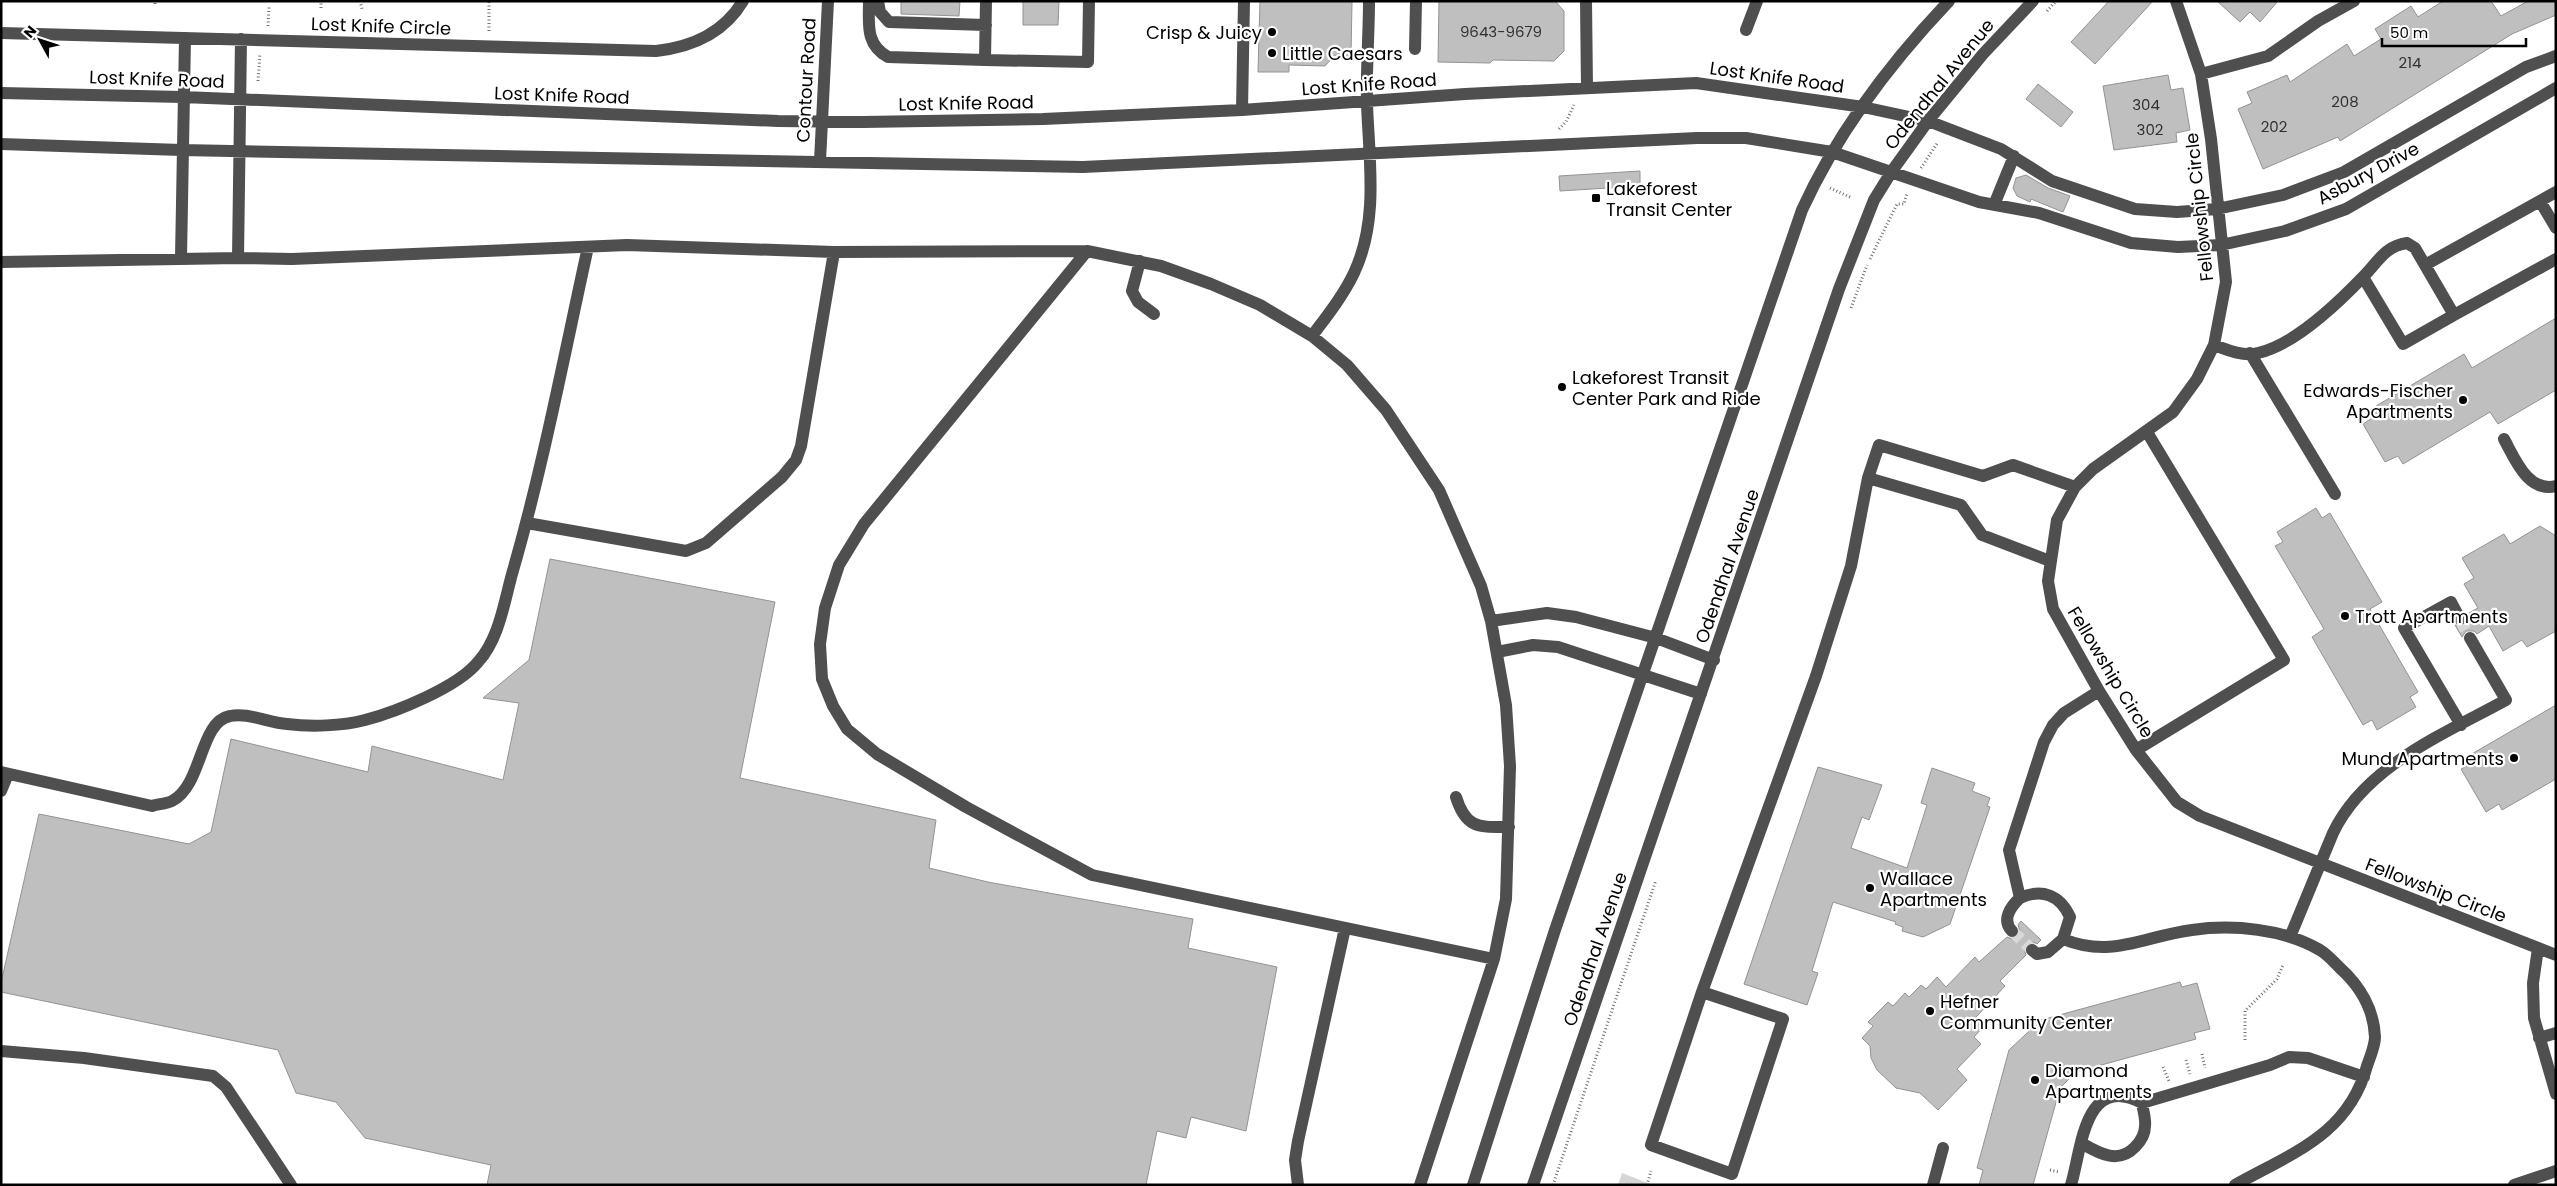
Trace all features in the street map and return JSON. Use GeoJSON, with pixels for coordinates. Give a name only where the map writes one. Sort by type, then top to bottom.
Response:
{"type":"FeatureCollection","features":[{"type":"Feature","properties":{"kind":"street","name":"Lost Knife Circle"},"geometry":{"type":"LineString","coordinates":[[1,33],[656,51],[675,49],[692,44],[710,35],[725,24],[743,1]]}},
{"type":"Feature","properties":{"kind":"street","name":"Contour Road"},"geometry":{"type":"LineString","coordinates":[[820,161],[828,1]]}},
{"type":"Feature","properties":{"kind":"street"},"geometry":{"type":"LineString","coordinates":[[869,1],[868,29],[871,42],[888,57],[1088,62],[1089,1]]}},
{"type":"Feature","properties":{"kind":"street"},"geometry":{"type":"LineString","coordinates":[[878,1],[880,12],[889,22],[986,25]]}},
{"type":"Feature","properties":{"kind":"street"},"geometry":{"type":"LineString","coordinates":[[985,60],[986,1]]}},
{"type":"Feature","properties":{"kind":"street"},"geometry":{"type":"LineString","coordinates":[[1242,110],[1244,1]]}},
{"type":"Feature","properties":{"kind":"street"},"geometry":{"type":"LineString","coordinates":[[1415,49],[1416,1]]}},
{"type":"Feature","properties":{"kind":"street"},"geometry":{"type":"LineString","coordinates":[[1586,1],[1587,88]]}},
{"type":"Feature","properties":{"kind":"street"},"geometry":{"type":"LineString","coordinates":[[1746,30],[1757,1]]}},
{"type":"Feature","properties":{"kind":"street"},"geometry":{"type":"LineString","coordinates":[[1473,1185],[1555,930],[1802,210],[1832,152],[1863,107],[1925,27],[1949,1]]}},
{"type":"Feature","properties":{"kind":"street"},"geometry":{"type":"LineString","coordinates":[[1983,54],[2022,1]]}},
{"type":"Feature","properties":{"kind":"street","name":"Odendhal Avenue"},"geometry":{"type":"LineString","coordinates":[[1533,1185],[1714,660],[1839,289],[1874,200],[1892,171],[1928,121],[1983,54],[2033,1]]}},
{"type":"Feature","properties":{"kind":"street","name":"Fellowship Circle"},"geometry":{"type":"LineString","coordinates":[[2176,1],[2201,74],[2211,139],[2226,282],[2214,345],[2197,379],[2173,412],[2148,432],[2093,469],[2075,487],[2057,520],[2048,581],[2053,609],[2099,691],[2136,750],[2176,802],[2200,816],[2556,954]]}},
{"type":"Feature","properties":{"kind":"street"},"geometry":{"type":"LineString","coordinates":[[2318,22],[2336,1]]}},
{"type":"Feature","properties":{"kind":"street"},"geometry":{"type":"LineString","coordinates":[[2201,74],[2268,56],[2318,22],[2354,1]]}},
{"type":"Feature","properties":{"kind":"street"},"geometry":{"type":"LineString","coordinates":[[1312,336],[1335,306],[1354,272],[1364,242],[1371,208],[1367,101],[1371,3]]}},
{"type":"Feature","properties":{"kind":"street"},"geometry":{"type":"LineString","coordinates":[[181,258],[184,38]]}},
{"type":"Feature","properties":{"kind":"street"},"geometry":{"type":"LineString","coordinates":[[238,258],[242,39]]}},
{"type":"Feature","properties":{"kind":"street","name":"Asbury Drive"},"geometry":{"type":"LineString","coordinates":[[1928,121],[2014,156],[2052,181],[2135,208],[2177,212],[2218,209],[2283,195],[2344,172],[2526,67],[2556,56]]}},
{"type":"Feature","properties":{"kind":"street","name":"Lost Knife Road"},"geometry":{"type":"LineString","coordinates":[[1,93],[240,99],[822,122],[1043,119],[1242,110],[1367,101],[1696,83],[1863,107],[1928,121]]}},
{"type":"Feature","properties":{"kind":"street","name":"Asbury Drive"},"geometry":{"type":"LineString","coordinates":[[1892,171],[1979,202],[2039,213],[2131,242],[2178,247],[2221,245],[2285,231],[2346,209],[2556,88]]}},
{"type":"Feature","properties":{"kind":"street"},"geometry":{"type":"LineString","coordinates":[[1,144],[181,150],[1083,167],[1369,155],[1697,138],[1746,138],[1832,152],[1892,171]]}},
{"type":"Feature","properties":{"kind":"street"},"geometry":{"type":"LineString","coordinates":[[1994,205],[2014,156]]}},
{"type":"Feature","properties":{"kind":"street"},"geometry":{"type":"LineString","coordinates":[[2426,265],[2556,192]]}},
{"type":"Feature","properties":{"kind":"street"},"geometry":{"type":"LineString","coordinates":[[2540,201],[2556,228]]}},
{"type":"Feature","properties":{"kind":"street"},"geometry":{"type":"LineString","coordinates":[[2214,345],[2234,352],[2257,354],[2285,343],[2323,314],[2363,277],[2384,252],[2396,245],[2407,243],[2415,248],[2454,315]]}},
{"type":"Feature","properties":{"kind":"street"},"geometry":{"type":"LineString","coordinates":[[1,262],[181,258],[292,259],[627,245],[834,252],[1088,251],[1140,261],[1211,284],[1260,305],[1312,336],[1347,365],[1386,410],[1439,490],[1477,578],[1491,621],[1506,705],[1509,748],[1509,827],[1506,900],[1494,959],[1420,1185]]}},
{"type":"Feature","properties":{"kind":"street"},"geometry":{"type":"LineString","coordinates":[[1,791],[4,773],[152,806],[170,802],[180,796],[189,786],[213,728],[221,718],[232,715],[287,724],[331,724],[364,721],[398,709],[454,683],[478,663],[493,641],[526,523],[588,247]]}},
{"type":"Feature","properties":{"kind":"street"},"geometry":{"type":"LineString","coordinates":[[1088,251],[864,524],[839,565],[825,608],[820,644],[822,678],[832,706],[847,729],[877,754],[966,807],[1092,876],[1494,959]]}},
{"type":"Feature","properties":{"kind":"street"},"geometry":{"type":"LineString","coordinates":[[526,523],[686,551],[706,543],[774,483],[796,460],[801,446],[834,252]]}},
{"type":"Feature","properties":{"kind":"street"},"geometry":{"type":"LineString","coordinates":[[2363,277],[2403,344],[2556,259]]}},
{"type":"Feature","properties":{"kind":"street"},"geometry":{"type":"LineString","coordinates":[[1140,261],[1132,291],[1138,302],[1154,314]]}},
{"type":"Feature","properties":{"kind":"street"},"geometry":{"type":"LineString","coordinates":[[2250,354],[2335,494]]}},
{"type":"Feature","properties":{"kind":"street"},"geometry":{"type":"LineString","coordinates":[[2136,750],[2284,660],[2148,432]]}},
{"type":"Feature","properties":{"kind":"street"},"geometry":{"type":"LineString","coordinates":[[2504,439],[2526,476],[2542,487],[2556,486]]}},
{"type":"Feature","properties":{"kind":"street"},"geometry":{"type":"LineString","coordinates":[[1702,992],[1783,1019],[1732,1174],[1650,1145],[1702,992],[1819,667],[1851,566],[1868,478],[1879,445],[1983,476],[2013,465],[2075,487]]}},
{"type":"Feature","properties":{"kind":"street"},"geometry":{"type":"LineString","coordinates":[[1868,478],[1961,505],[1982,536],[2050,561]]}},
{"type":"Feature","properties":{"kind":"street"},"geometry":{"type":"LineString","coordinates":[[2460,618],[2451,602],[2404,628],[2461,725]]}},
{"type":"Feature","properties":{"kind":"street"},"geometry":{"type":"LineString","coordinates":[[1491,621],[1547,613],[1596,622],[1656,638],[1714,660]]}},
{"type":"Feature","properties":{"kind":"street"},"geometry":{"type":"LineString","coordinates":[[2290,937],[2319,863],[2338,822],[2380,775],[2405,756],[2506,700],[2470,638]]}},
{"type":"Feature","properties":{"kind":"street"},"geometry":{"type":"LineString","coordinates":[[1497,652],[1532,645],[1558,647],[1701,694]]}},
{"type":"Feature","properties":{"kind":"street"},"geometry":{"type":"LineString","coordinates":[[2020,898],[2009,850],[2044,742],[2053,724],[2064,713],[2099,691]]}},
{"type":"Feature","properties":{"kind":"street"},"geometry":{"type":"LineString","coordinates":[[1456,797],[1462,815],[1471,824],[1509,827]]}},
{"type":"Feature","properties":{"kind":"street"},"geometry":{"type":"LineString","coordinates":[[2012,931],[2008,927],[2007,920],[2014,904],[2020,898],[2031,893],[2043,892],[2059,900],[2070,917],[2063,940],[2048,952],[2037,954],[2032,950]]}},
{"type":"Feature","properties":{"kind":"street"},"geometry":{"type":"LineString","coordinates":[[2063,940],[2082,947],[2100,949],[2192,930],[2237,927],[2290,937],[2322,951],[2346,973],[2362,993],[2371,1014],[2375,1039],[2364,1077],[2352,1105],[2329,1131],[2234,1185]]}},
{"type":"Feature","properties":{"kind":"street"},"geometry":{"type":"LineString","coordinates":[[1298,1185],[1295,1160],[1298,1141],[1344,928]]}},
{"type":"Feature","properties":{"kind":"street"},"geometry":{"type":"LineString","coordinates":[[2538,948],[2534,983],[2534,1018],[2556,1094]]}},
{"type":"Feature","properties":{"kind":"street"},"geometry":{"type":"LineString","coordinates":[[2540,1038],[2556,1033]]}},
{"type":"Feature","properties":{"kind":"street"},"geometry":{"type":"LineString","coordinates":[[1,1051],[84,1058],[213,1076],[226,1087],[291,1185]]}},
{"type":"Feature","properties":{"kind":"street"},"geometry":{"type":"LineString","coordinates":[[2071,1185],[2083,1144],[2084,1128],[2092,1112],[2104,1099],[2118,1095],[2131,1097],[2142,1103],[2270,1065],[2290,1057],[2308,1058],[2364,1077]]}},
{"type":"Feature","properties":{"kind":"street"},"geometry":{"type":"LineString","coordinates":[[2083,1144],[2113,1158],[2129,1154],[2141,1141],[2146,1126],[2142,1103]]}},
{"type":"Feature","properties":{"kind":"street"},"geometry":{"type":"LineString","coordinates":[[1933,1185],[1943,1148]]}},
{"type":"Feature","properties":{"kind":"street"},"geometry":{"type":"LineString","coordinates":[[2514,1185],[2556,1172]]}},
{"type":"Feature","properties":{"kind":"path"},"geometry":{"type":"LineString","coordinates":[[321,8],[322,1]]}},
{"type":"Feature","properties":{"kind":"path"},"geometry":{"type":"LineString","coordinates":[[360,1],[362,9]]}},
{"type":"Feature","properties":{"kind":"path"},"geometry":{"type":"LineString","coordinates":[[488,46],[490,1]]}},
{"type":"Feature","properties":{"kind":"path"},"geometry":{"type":"LineString","coordinates":[[2043,15],[2056,1]]}},
{"type":"Feature","properties":{"kind":"path"},"geometry":{"type":"LineString","coordinates":[[268,29],[269,7]]}},
{"type":"Feature","properties":{"kind":"path"},"geometry":{"type":"LineString","coordinates":[[258,81],[260,51]]}},
{"type":"Feature","properties":{"kind":"path"},"geometry":{"type":"LineString","coordinates":[[1552,136],[1566,122],[1574,104]]}},
{"type":"Feature","properties":{"kind":"path"},"geometry":{"type":"LineString","coordinates":[[1850,311],[1887,221],[1897,204],[1904,204],[1904,198],[1913,179],[1947,128]]}},
{"type":"Feature","properties":{"kind":"path"},"geometry":{"type":"LineString","coordinates":[[1829,188],[1852,198]]}},
{"type":"Feature","properties":{"kind":"path"},"geometry":{"type":"LineString","coordinates":[[1553,1185],[1658,875]]}},
{"type":"Feature","properties":{"kind":"path"},"geometry":{"type":"LineString","coordinates":[[2245,1040],[2245,1011],[2277,979],[2284,965]]}},
{"type":"Feature","properties":{"kind":"path"},"geometry":{"type":"LineString","coordinates":[[2163,1067],[2170,1082]]}},
{"type":"Feature","properties":{"kind":"path"},"geometry":{"type":"LineString","coordinates":[[1647,1185],[1652,1171]]}},
{"type":"Feature","properties":{"kind":"shaded area"},"geometry":{"type":"Polygon","coordinates":[[[1622,1173],[1653,1185],[1618,1185],[1622,1173]]]}},
{"type":"Feature","properties":{"kind":"building"},"geometry":{"type":"Polygon","coordinates":[[[901,1],[960,1],[959,16],[901,14],[901,1]]]}},
{"type":"Feature","properties":{"kind":"building"},"geometry":{"type":"Polygon","coordinates":[[[1023,1],[1059,1],[1058,25],[1023,25],[1023,1]]]}},
{"type":"Feature","properties":{"kind":"building"},"geometry":{"type":"Polygon","coordinates":[[[1260,1],[1352,1],[1351,56],[1334,56],[1325,66],[1289,65],[1289,72],[1258,72],[1260,1]]]}},
{"type":"Feature","properties":{"kind":"building"},"geometry":{"type":"Polygon","coordinates":[[[1439,1],[1555,1],[1564,11],[1564,51],[1554,61],[1493,60],[1490,63],[1438,62],[1439,1]]]}},
{"type":"Feature","properties":{"kind":"building"},"geometry":{"type":"Polygon","coordinates":[[[2109,1],[2153,1],[2095,64],[2071,42],[2109,1]]]}},
{"type":"Feature","properties":{"kind":"building"},"geometry":{"type":"Polygon","coordinates":[[[2217,1],[2278,1],[2260,22],[2250,12],[2240,22],[2217,1]]]}},
{"type":"Feature","properties":{"kind":"building"},"geometry":{"type":"Polygon","coordinates":[[[2443,1],[2491,1],[2501,16],[2528,1],[2556,1],[2556,15],[2512,34],[2340,141],[2338,137],[2263,169],[2238,109],[2252,103],[2247,92],[2287,75],[2290,82],[2347,44],[2354,56],[2381,39],[2375,29],[2411,6],[2418,17],[2443,1]]]}},
{"type":"Feature","properties":{"kind":"building"},"geometry":{"type":"Polygon","coordinates":[[[2168,75],[2171,90],[2183,88],[2190,130],[2176,133],[2177,142],[2114,150],[2103,86],[2168,75]]]}},
{"type":"Feature","properties":{"kind":"building"},"geometry":{"type":"Polygon","coordinates":[[[2038,84],[2073,112],[2061,127],[2026,99],[2038,84]]]}},
{"type":"Feature","properties":{"kind":"building"},"geometry":{"type":"Polygon","coordinates":[[[1640,171],[1640,186],[1560,191],[1559,176],[1640,171]]]}},
{"type":"Feature","properties":{"kind":"building"},"geometry":{"type":"Polygon","coordinates":[[[2026,175],[2048,188],[2070,196],[2063,212],[2031,199],[2030,202],[2017,196],[2013,188],[2016,178],[2026,175]]]}},
{"type":"Feature","properties":{"kind":"building","name":"Edwards-Fischer Apartments"},"geometry":{"type":"Polygon","coordinates":[[[2556,318],[2556,390],[2498,424],[2490,412],[2403,464],[2398,456],[2385,462],[2363,424],[2375,416],[2371,409],[2464,354],[2472,368],[2556,318]]]}},
{"type":"Feature","properties":{"kind":"building","name":"Trott Apartments"},"geometry":{"type":"Polygon","coordinates":[[[2316,508],[2322,518],[2330,513],[2382,602],[2370,609],[2418,692],[2410,697],[2416,707],[2377,730],[2372,720],[2363,725],[2312,637],[2324,629],[2275,546],[2283,542],[2277,532],[2316,508]]]}},
{"type":"Feature","properties":{"kind":"building"},"geometry":{"type":"Polygon","coordinates":[[[2540,526],[2556,536],[2556,631],[2527,647],[2522,640],[2503,651],[2489,626],[2477,634],[2474,631],[2466,631],[2462,637],[2455,625],[2464,626],[2468,620],[2467,614],[2478,608],[2464,584],[2474,578],[2462,558],[2504,534],[2510,544],[2540,526]]]}},
{"type":"Feature","properties":{"kind":"building"},"geometry":{"type":"Polygon","coordinates":[[[550,559],[775,602],[740,778],[936,820],[929,868],[988,882],[1193,919],[1188,948],[1277,967],[1246,1131],[1191,1117],[1186,1138],[1157,1131],[1146,1185],[487,1185],[491,1165],[365,1138],[336,1102],[296,1093],[278,1050],[1,992],[1,983],[39,814],[189,844],[211,832],[231,739],[368,772],[372,746],[503,780],[519,703],[483,698],[529,660],[550,559]]]}},
{"type":"Feature","properties":{"kind":"building","name":"Mund Apartments"},"geometry":{"type":"Polygon","coordinates":[[[2556,705],[2556,779],[2502,810],[2499,804],[2486,812],[2461,769],[2474,762],[2470,755],[2556,705]]]}},
{"type":"Feature","properties":{"kind":"building","name":"Wallace Apartments"},"geometry":{"type":"Polygon","coordinates":[[[1818,767],[1882,785],[1869,820],[1862,817],[1851,848],[1907,868],[1927,805],[1921,803],[1932,768],[1975,783],[1972,791],[1990,798],[1987,806],[1990,807],[1950,924],[1923,937],[1902,931],[1903,927],[1895,924],[1896,922],[1833,902],[1812,971],[1818,973],[1807,1005],[1744,984],[1818,767]]]}},
{"type":"Feature","properties":{"kind":"building","name":"Hefner Community Center"},"geometry":{"type":"Polygon","coordinates":[[[2021,921],[2041,940],[2037,944],[2033,942],[2026,945],[2024,949],[2026,955],[2000,981],[2005,986],[1976,1017],[1985,1025],[1974,1037],[1981,1044],[1957,1069],[1967,1080],[1938,1110],[1920,1093],[1896,1088],[1877,1070],[1871,1058],[1870,1046],[1862,1038],[1873,1026],[1868,1022],[1888,1002],[1893,1006],[1905,993],[1909,997],[1921,985],[1926,989],[1937,977],[1946,987],[1975,957],[1979,962],[2007,937],[2012,939],[2017,937],[2020,931],[2018,925],[2021,921]]]}},
{"type":"Feature","properties":{"kind":"building","name":"Diamond Apartments"},"geometry":{"type":"Polygon","coordinates":[[[2180,982],[2182,987],[2197,983],[2210,1029],[2194,1033],[2196,1039],[2076,1072],[2060,1088],[2033,1185],[1979,1185],[1983,1170],[1977,1168],[2009,1050],[2041,1020],[2180,982]]]}},
{"type":"Feature","properties":{"kind":"tunnel"},"geometry":{"type":"LineString","coordinates":[[2460,619],[2470,638]]}},
{"type":"Feature","properties":{"kind":"tunnel"},"geometry":{"type":"LineString","coordinates":[[2012,931],[2032,950]]}},
{"type":"Feature","properties":{"kind":"place","name":"Crisp & Juicy"},"geometry":{"type":"Point","coordinates":[1272,32]}},
{"type":"Feature","properties":{"kind":"place","name":"Little Caesars"},"geometry":{"type":"Point","coordinates":[1272,53]}},
{"type":"Feature","properties":{"kind":"place","name":"Lakeforest Transit Center"},"geometry":{"type":"Point","coordinates":[1596,198]}},
{"type":"Feature","properties":{"kind":"place","name":"Lakeforest Transit Center Park and Ride"},"geometry":{"type":"Point","coordinates":[1562,387]}},
{"type":"Feature","properties":{"kind":"place","name":"Edwards-Fischer Apartments"},"geometry":{"type":"Point","coordinates":[2463,400]}},
{"type":"Feature","properties":{"kind":"place","name":"Trott Apartments"},"geometry":{"type":"Point","coordinates":[2345,616]}},
{"type":"Feature","properties":{"kind":"place","name":"Mund Apartments"},"geometry":{"type":"Point","coordinates":[2514,758]}},
{"type":"Feature","properties":{"kind":"place","name":"Wallace Apartments"},"geometry":{"type":"Point","coordinates":[1870,888]}},
{"type":"Feature","properties":{"kind":"place","name":"Hefner Community Center"},"geometry":{"type":"Point","coordinates":[1930,1011]}},
{"type":"Feature","properties":{"kind":"place","name":"Diamond Apartments"},"geometry":{"type":"Point","coordinates":[2035,1080]}}]}
